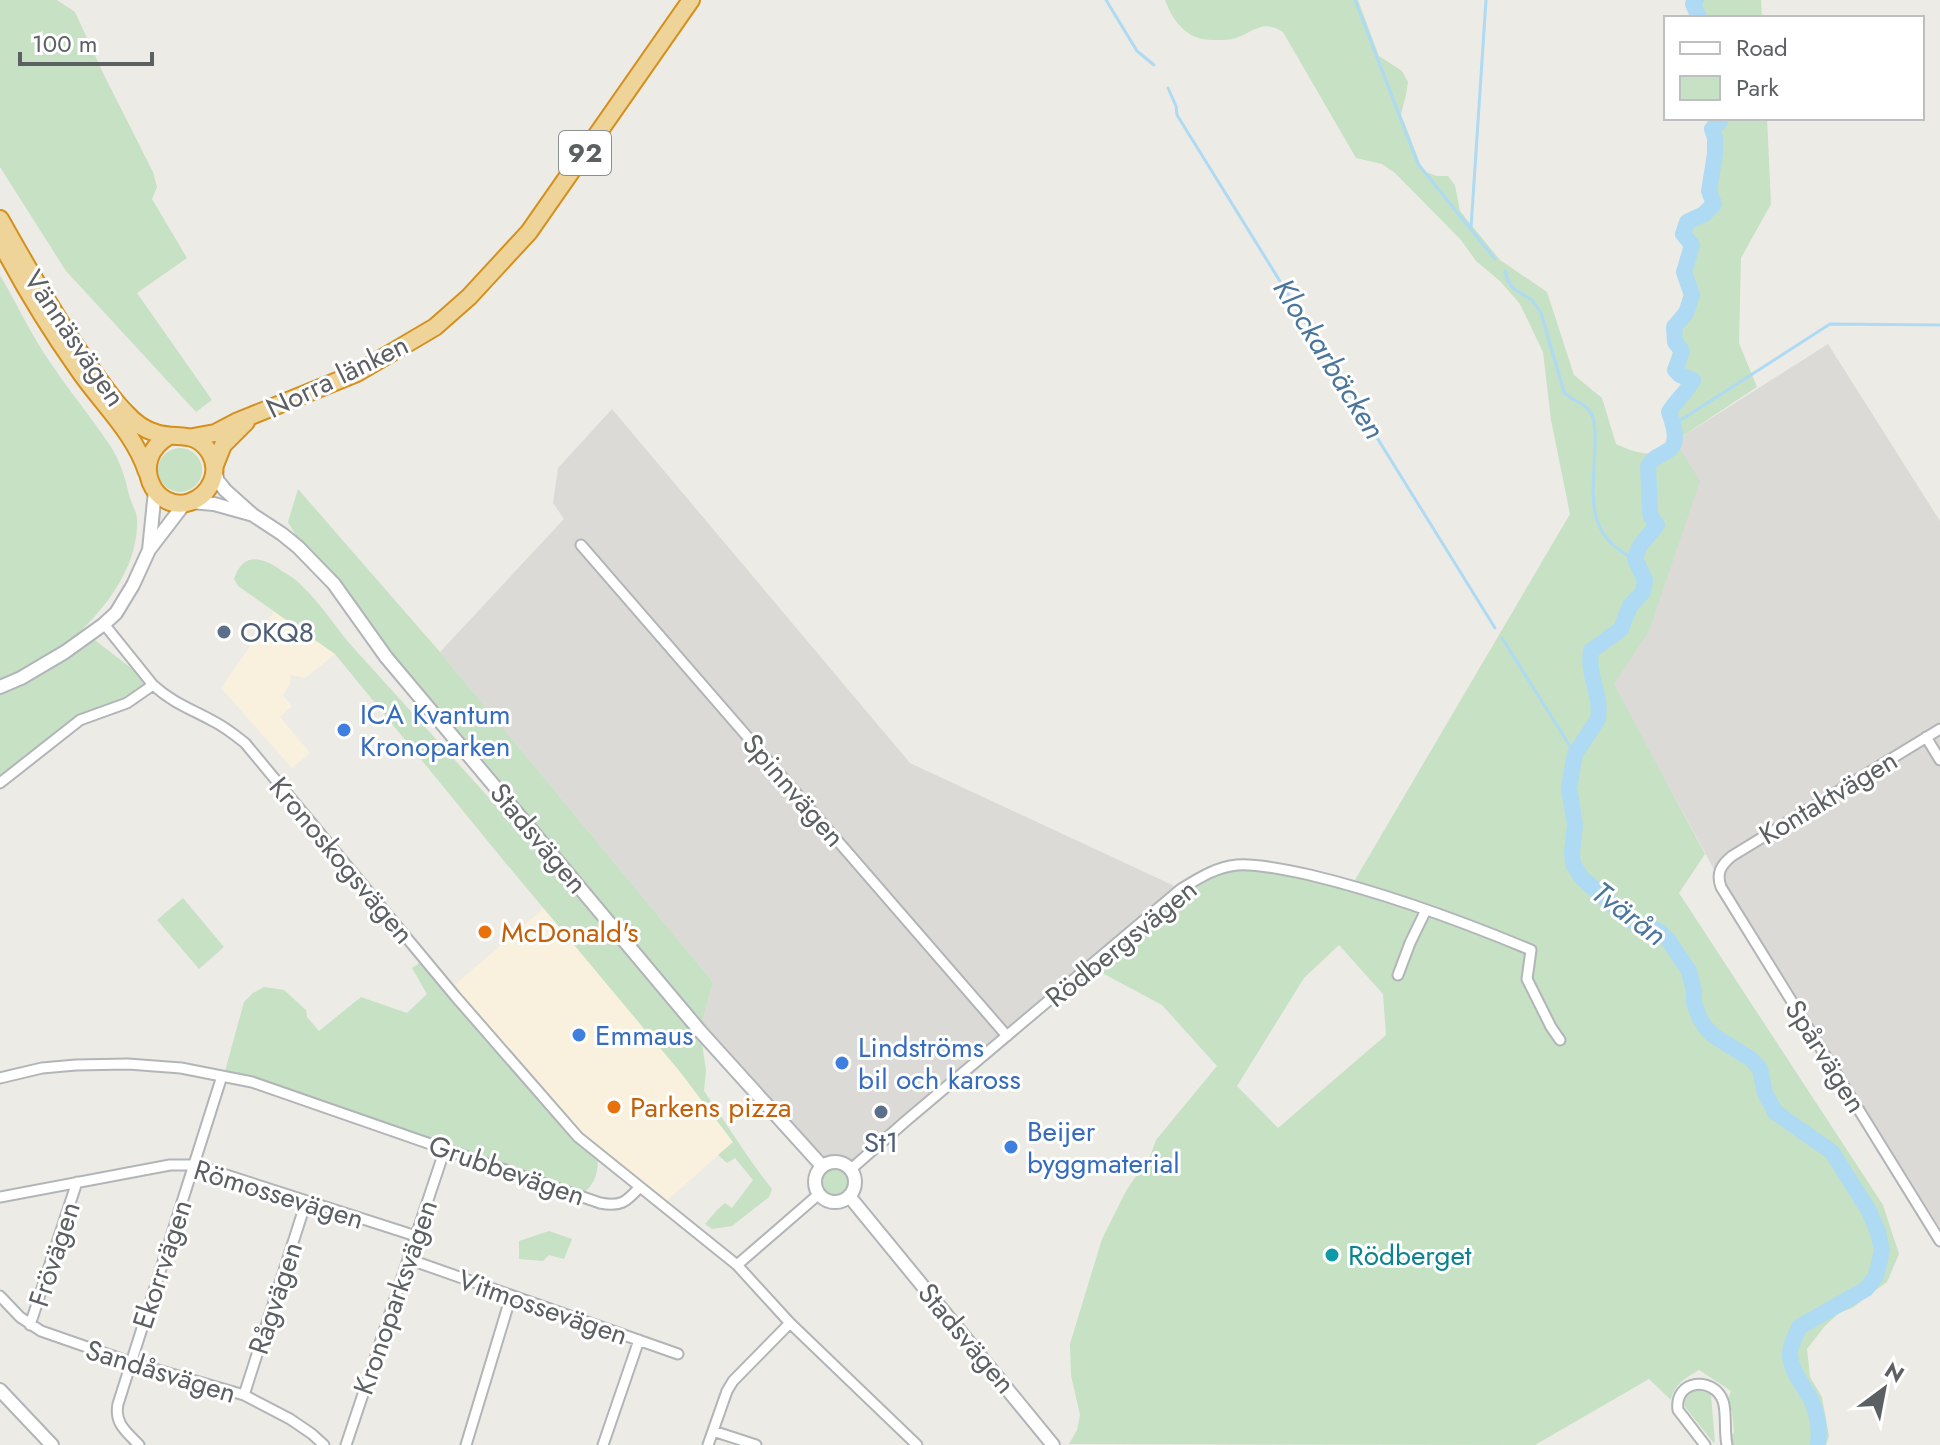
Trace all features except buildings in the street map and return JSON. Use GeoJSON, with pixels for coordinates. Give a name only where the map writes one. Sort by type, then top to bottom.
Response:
{"type":"FeatureCollection","features":[{"type":"Feature","properties":{"kind":"highway","name":"Norra länken"},"geometry":{"type":"LineString","coordinates":[[193,437],[215,433],[357,373],[435,327],[469,297],[529,232],[691,0]]}},
{"type":"Feature","properties":{"kind":"highway","name":"Vännäsvägen"},"geometry":{"type":"LineString","coordinates":[[0,219],[69,337],[115,400],[141,426],[169,436]]}},
{"type":"Feature","properties":{"kind":"highway","name":"Vännäsvägen"},"geometry":{"type":"LineString","coordinates":[[0,241],[79,371],[136,445],[152,484]]}},
{"type":"Feature","properties":{"kind":"highway","name":"Norra länken"},"geometry":{"type":"LineString","coordinates":[[215,468],[223,445],[253,416]]}},
{"type":"Feature","properties":{"kind":"highway","name":"92"},"geometry":{"type":"LineString","coordinates":[[169,436],[193,437]]}},
{"type":"Feature","properties":{"kind":"highway"},"geometry":{"type":"LineString","coordinates":[[169,436],[150,456],[147,468],[152,484],[164,498],[175,503],[188,503]]}},
{"type":"Feature","properties":{"kind":"highway"},"geometry":{"type":"LineString","coordinates":[[193,437],[203,444],[215,468]]}},
{"type":"Feature","properties":{"kind":"highway","name":"92"},"geometry":{"type":"LineString","coordinates":[[188,503],[206,491],[215,468]]}},
{"type":"Feature","properties":{"kind":"main road","name":"Stadsvägen"},"geometry":{"type":"LineString","coordinates":[[215,468],[218,481],[225,490],[253,515],[298,547],[334,584],[386,657],[700,1031],[822,1166]]}},
{"type":"Feature","properties":{"kind":"main road"},"geometry":{"type":"LineString","coordinates":[[149,550],[152,484]]}},
{"type":"Feature","properties":{"kind":"main road"},"geometry":{"type":"LineString","coordinates":[[0,687],[65,652],[116,613],[149,550],[188,503]]}},
{"type":"Feature","properties":{"kind":"main road","name":"Stadsvägen"},"geometry":{"type":"LineString","coordinates":[[188,503],[214,504],[253,515]]}},
{"type":"Feature","properties":{"kind":"main road"},"geometry":{"type":"LineString","coordinates":[[836,1162],[850,1170],[854,1186],[849,1196],[834,1201],[819,1194],[815,1177],[822,1166],[836,1162]]}},
{"type":"Feature","properties":{"kind":"main road","name":"Stadsvägen"},"geometry":{"type":"LineString","coordinates":[[849,1196],[1053,1445]]}},
{"type":"Feature","properties":{"kind":"main road"},"geometry":{"type":"LineString","coordinates":[[0,1390],[52,1445]]}},
{"type":"Feature","properties":{"kind":"street","name":"Spinnvägen"},"geometry":{"type":"LineString","coordinates":[[581,545],[1007,1036]]}},
{"type":"Feature","properties":{"kind":"street","name":"Kronoskogsvägen"},"geometry":{"type":"LineString","coordinates":[[104,624],[153,685],[245,743],[455,996],[561,1118],[578,1137],[639,1188]]}},
{"type":"Feature","properties":{"kind":"street"},"geometry":{"type":"LineString","coordinates":[[0,783],[80,720],[127,703],[153,685]]}},
{"type":"Feature","properties":{"kind":"street","name":"Kontaktvägen"},"geometry":{"type":"LineString","coordinates":[[1719,870],[1732,856],[1940,729]]}},
{"type":"Feature","properties":{"kind":"street"},"geometry":{"type":"LineString","coordinates":[[1926,737],[1940,760]]}},
{"type":"Feature","properties":{"kind":"street","name":"Rödbergsvägen"},"geometry":{"type":"LineString","coordinates":[[850,1170],[1181,889],[1205,874],[1238,865],[1288,870],[1352,885],[1531,950],[1527,979],[1560,1040]]}},
{"type":"Feature","properties":{"kind":"street","name":"Spårvägen"},"geometry":{"type":"LineString","coordinates":[[1719,870],[1721,887],[1940,1241]]}},
{"type":"Feature","properties":{"kind":"street"},"geometry":{"type":"LineString","coordinates":[[1398,975],[1426,910]]}},
{"type":"Feature","properties":{"kind":"street","name":"Grubbevägen"},"geometry":{"type":"LineString","coordinates":[[0,1078],[42,1068],[76,1065],[128,1064],[181,1068],[252,1082],[609,1205],[627,1201],[639,1188]]}},
{"type":"Feature","properties":{"kind":"street","name":"Ekorrvägen"},"geometry":{"type":"LineString","coordinates":[[139,1445],[119,1424],[116,1417],[118,1404],[222,1076]]}},
{"type":"Feature","properties":{"kind":"street","name":"Kronoparksvägen"},"geometry":{"type":"LineString","coordinates":[[346,1445],[445,1149]]}},
{"type":"Feature","properties":{"kind":"street","name":"Römossevägen"},"geometry":{"type":"LineString","coordinates":[[0,1197],[170,1165],[195,1165],[416,1236]]}},
{"type":"Feature","properties":{"kind":"street","name":"Frövägen"},"geometry":{"type":"LineString","coordinates":[[30,1325],[77,1182]]}},
{"type":"Feature","properties":{"kind":"street"},"geometry":{"type":"LineString","coordinates":[[639,1188],[737,1265],[790,1323],[917,1445]]}},
{"type":"Feature","properties":{"kind":"street"},"geometry":{"type":"LineString","coordinates":[[737,1265],[819,1194]]}},
{"type":"Feature","properties":{"kind":"street","name":"Rågvägen"},"geometry":{"type":"LineString","coordinates":[[244,1395],[306,1202]]}},
{"type":"Feature","properties":{"kind":"street","name":"Vitmossevägen"},"geometry":{"type":"LineString","coordinates":[[408,1259],[678,1354]]}},
{"type":"Feature","properties":{"kind":"street","name":"Sandåsvägen"},"geometry":{"type":"LineString","coordinates":[[0,1296],[30,1325],[52,1336],[244,1395],[290,1419],[324,1445]]}},
{"type":"Feature","properties":{"kind":"street"},"geometry":{"type":"LineString","coordinates":[[466,1445],[511,1296]]}},
{"type":"Feature","properties":{"kind":"street"},"geometry":{"type":"LineString","coordinates":[[708,1445],[733,1381],[790,1323]]}},
{"type":"Feature","properties":{"kind":"street"},"geometry":{"type":"LineString","coordinates":[[603,1445],[639,1340]]}},
{"type":"Feature","properties":{"kind":"street"},"geometry":{"type":"LineString","coordinates":[[1705,1445],[1678,1410],[1679,1395],[1686,1387],[1695,1384],[1713,1388],[1723,1399],[1727,1445]]}},
{"type":"Feature","properties":{"kind":"street"},"geometry":{"type":"LineString","coordinates":[[713,1431],[756,1445]]}},
{"type":"Feature","properties":{"kind":"shaded area"},"geometry":{"type":"Polygon","coordinates":[[[1828,344],[1940,521],[1940,1228],[1722,884],[1613,684],[1675,441],[1828,344]]]}},
{"type":"Feature","properties":{"kind":"shaded area"},"geometry":{"type":"Polygon","coordinates":[[[612,409],[910,763],[1181,889],[850,1170],[836,1162],[822,1166],[700,1031],[713,982],[440,652],[564,519],[553,503],[558,468],[612,409]]]}},
{"type":"Feature","properties":{"kind":"shaded area"},"geometry":{"type":"Polygon","coordinates":[[[274,612],[335,654],[305,678],[291,675],[290,684],[283,695],[292,706],[280,717],[310,753],[292,768],[221,688],[274,612]]]}},
{"type":"Feature","properties":{"kind":"shaded area"},"geometry":{"type":"Polygon","coordinates":[[[544,908],[681,1073],[733,1142],[663,1207],[598,1154],[450,989],[544,908]]]}},
{"type":"Feature","properties":{"kind":"green space"},"geometry":{"type":"Polygon","coordinates":[[[0,0],[57,0],[75,12],[153,172],[157,187],[152,199],[187,258],[137,293],[212,400],[196,412],[66,271],[0,167],[0,0]]]}},
{"type":"Feature","properties":{"kind":"green space"},"geometry":{"type":"Polygon","coordinates":[[[1165,0],[1358,0],[1379,56],[1402,71],[1408,82],[1401,114],[1423,171],[1448,176],[1455,185],[1460,211],[1500,260],[1547,292],[1574,375],[1602,398],[1616,444],[1643,453],[1671,448],[1674,435],[1669,412],[1693,380],[1675,370],[1681,351],[1675,342],[1674,327],[1686,313],[1692,295],[1684,272],[1692,245],[1683,234],[1687,222],[1704,214],[1714,204],[1709,191],[1715,154],[1712,129],[1719,120],[1767,120],[1771,204],[1741,258],[1739,343],[1757,387],[1675,441],[1700,481],[1649,631],[1614,684],[1705,854],[1679,893],[1883,1205],[1899,1254],[1887,1282],[1852,1308],[1839,1313],[1807,1349],[1810,1377],[1822,1397],[1829,1436],[1826,1445],[1729,1445],[1728,1437],[1734,1433],[1732,1411],[1725,1407],[1731,1391],[1699,1370],[1678,1386],[1671,1400],[1649,1379],[1535,1445],[1069,1444],[1077,1430],[1080,1415],[1071,1375],[1070,1344],[1102,1239],[1126,1191],[1148,1162],[1156,1140],[1217,1066],[1162,1005],[1091,967],[1181,889],[1238,865],[1352,885],[1570,514],[1551,420],[1543,352],[1520,304],[1395,173],[1382,164],[1356,158],[1283,32],[1264,26],[1233,39],[1206,40],[1190,34],[1178,24],[1165,0]],[[1339,945],[1304,978],[1237,1086],[1278,1128],[1386,1035],[1383,994],[1339,945]]]}},
{"type":"Feature","properties":{"kind":"green space"},"geometry":{"type":"Polygon","coordinates":[[[1696,0],[1761,0],[1762,16],[1698,16],[1693,4],[1696,0]]]}},
{"type":"Feature","properties":{"kind":"green space"},"geometry":{"type":"Polygon","coordinates":[[[0,275],[45,354],[113,450],[136,515],[133,550],[122,579],[104,606],[82,630],[153,685],[145,693],[94,714],[0,783],[0,275]]]}},
{"type":"Feature","properties":{"kind":"green space"},"geometry":{"type":"Polygon","coordinates":[[[180,448],[195,455],[202,470],[195,485],[180,492],[165,485],[158,470],[165,455],[180,448]]]}},
{"type":"Feature","properties":{"kind":"green space"},"geometry":{"type":"Polygon","coordinates":[[[298,489],[440,652],[713,982],[700,1031],[706,1070],[704,1091],[772,1189],[769,1197],[732,1226],[712,1229],[705,1224],[725,1203],[732,1208],[753,1180],[735,1158],[727,1163],[718,1155],[733,1142],[681,1073],[335,654],[238,586],[234,579],[238,570],[248,560],[254,559],[275,566],[300,584],[350,644],[679,1008],[386,657],[299,541],[288,522],[298,489]]]}},
{"type":"Feature","properties":{"kind":"green space"},"geometry":{"type":"Polygon","coordinates":[[[183,898],[224,947],[199,969],[157,920],[183,898]]]}},
{"type":"Feature","properties":{"kind":"green space"},"geometry":{"type":"Polygon","coordinates":[[[425,959],[598,1154],[595,1178],[581,1196],[225,1071],[244,1002],[253,993],[264,987],[284,990],[306,1010],[307,1017],[319,1031],[361,997],[407,1013],[427,994],[412,968],[425,959]]]}},
{"type":"Feature","properties":{"kind":"green space"},"geometry":{"type":"Polygon","coordinates":[[[834,1166],[845,1171],[850,1182],[845,1193],[834,1198],[823,1193],[818,1182],[823,1171],[834,1166]]]}},
{"type":"Feature","properties":{"kind":"green space"},"geometry":{"type":"Polygon","coordinates":[[[549,1231],[572,1239],[564,1259],[549,1255],[543,1261],[519,1259],[519,1241],[549,1231]]]}},
{"type":"Feature","properties":{"kind":"green space"},"geometry":{"type":"Polygon","coordinates":[[[1694,1388],[1704,1389],[1711,1395],[1715,1443],[1685,1407],[1686,1396],[1694,1388]]]}},
{"type":"Feature","properties":{"kind":"waterway","name":"Klockarbäcken"},"geometry":{"type":"LineString","coordinates":[[1106,0],[1137,51],[1154,65]]}},
{"type":"Feature","properties":{"kind":"waterway"},"geometry":{"type":"LineString","coordinates":[[1355,0],[1418,164],[1495,259]]}},
{"type":"Feature","properties":{"kind":"waterway"},"geometry":{"type":"LineString","coordinates":[[1471,228],[1486,0]]}},
{"type":"Feature","properties":{"kind":"waterway","name":"Tvärån"},"geometry":{"type":"LineString","coordinates":[[1696,0],[1693,4],[1698,16]]}},
{"type":"Feature","properties":{"kind":"waterway","name":"Klockarbäcken"},"geometry":{"type":"LineString","coordinates":[[1168,88],[1177,115],[1495,628]]}},
{"type":"Feature","properties":{"kind":"waterway","name":"Tvärån"},"geometry":{"type":"LineString","coordinates":[[1719,120],[1712,129],[1715,154],[1709,191],[1714,204],[1704,214],[1687,222],[1683,234],[1692,245],[1684,272],[1692,295],[1686,313],[1674,327],[1675,342],[1682,351],[1675,370],[1693,380],[1669,412],[1675,432],[1672,447],[1648,466],[1650,511],[1657,525],[1639,547],[1635,559],[1645,580],[1643,592],[1630,606],[1621,629],[1591,651],[1591,669],[1599,710],[1598,719],[1575,754],[1569,788],[1575,825],[1572,852],[1573,864],[1582,878],[1628,919],[1659,931],[1669,941],[1689,971],[1694,1003],[1706,1028],[1751,1059],[1760,1069],[1765,1093],[1775,1112],[1832,1152],[1869,1211],[1878,1232],[1882,1251],[1876,1276],[1866,1289],[1799,1327],[1791,1346],[1792,1365],[1815,1411],[1819,1428],[1818,1445]]}},
{"type":"Feature","properties":{"kind":"waterway"},"geometry":{"type":"LineString","coordinates":[[1505,271],[1514,289],[1532,300],[1541,313],[1564,392],[1592,415],[1595,434],[1593,496],[1599,525],[1606,538],[1635,559]]}},
{"type":"Feature","properties":{"kind":"waterway"},"geometry":{"type":"LineString","coordinates":[[1673,425],[1830,324],[1940,325]]}},
{"type":"Feature","properties":{"kind":"waterway","name":"Klockarbäcken"},"geometry":{"type":"LineString","coordinates":[[1502,638],[1575,754]]}},
{"type":"Feature","properties":{"kind":"place","name":"OKQ8"},"geometry":{"type":"Point","coordinates":[224,632]}},
{"type":"Feature","properties":{"kind":"place","name":"ICA Kvantum Kronoparken"},"geometry":{"type":"Point","coordinates":[344,730]}},
{"type":"Feature","properties":{"kind":"place","name":"McDonald's"},"geometry":{"type":"Point","coordinates":[485,932]}},
{"type":"Feature","properties":{"kind":"place","name":"Emmaus"},"geometry":{"type":"Point","coordinates":[579,1035]}},
{"type":"Feature","properties":{"kind":"place","name":"Lindströms bil och kaross"},"geometry":{"type":"Point","coordinates":[842,1063]}},
{"type":"Feature","properties":{"kind":"place","name":"Parkens pizza"},"geometry":{"type":"Point","coordinates":[614,1107]}},
{"type":"Feature","properties":{"kind":"place","name":"St1"},"geometry":{"type":"Point","coordinates":[881,1112]}},
{"type":"Feature","properties":{"kind":"place","name":"Beijer byggmaterial"},"geometry":{"type":"Point","coordinates":[1011,1147]}},
{"type":"Feature","properties":{"kind":"place","name":"Rödberget"},"geometry":{"type":"Point","coordinates":[1332,1255]}}]}
